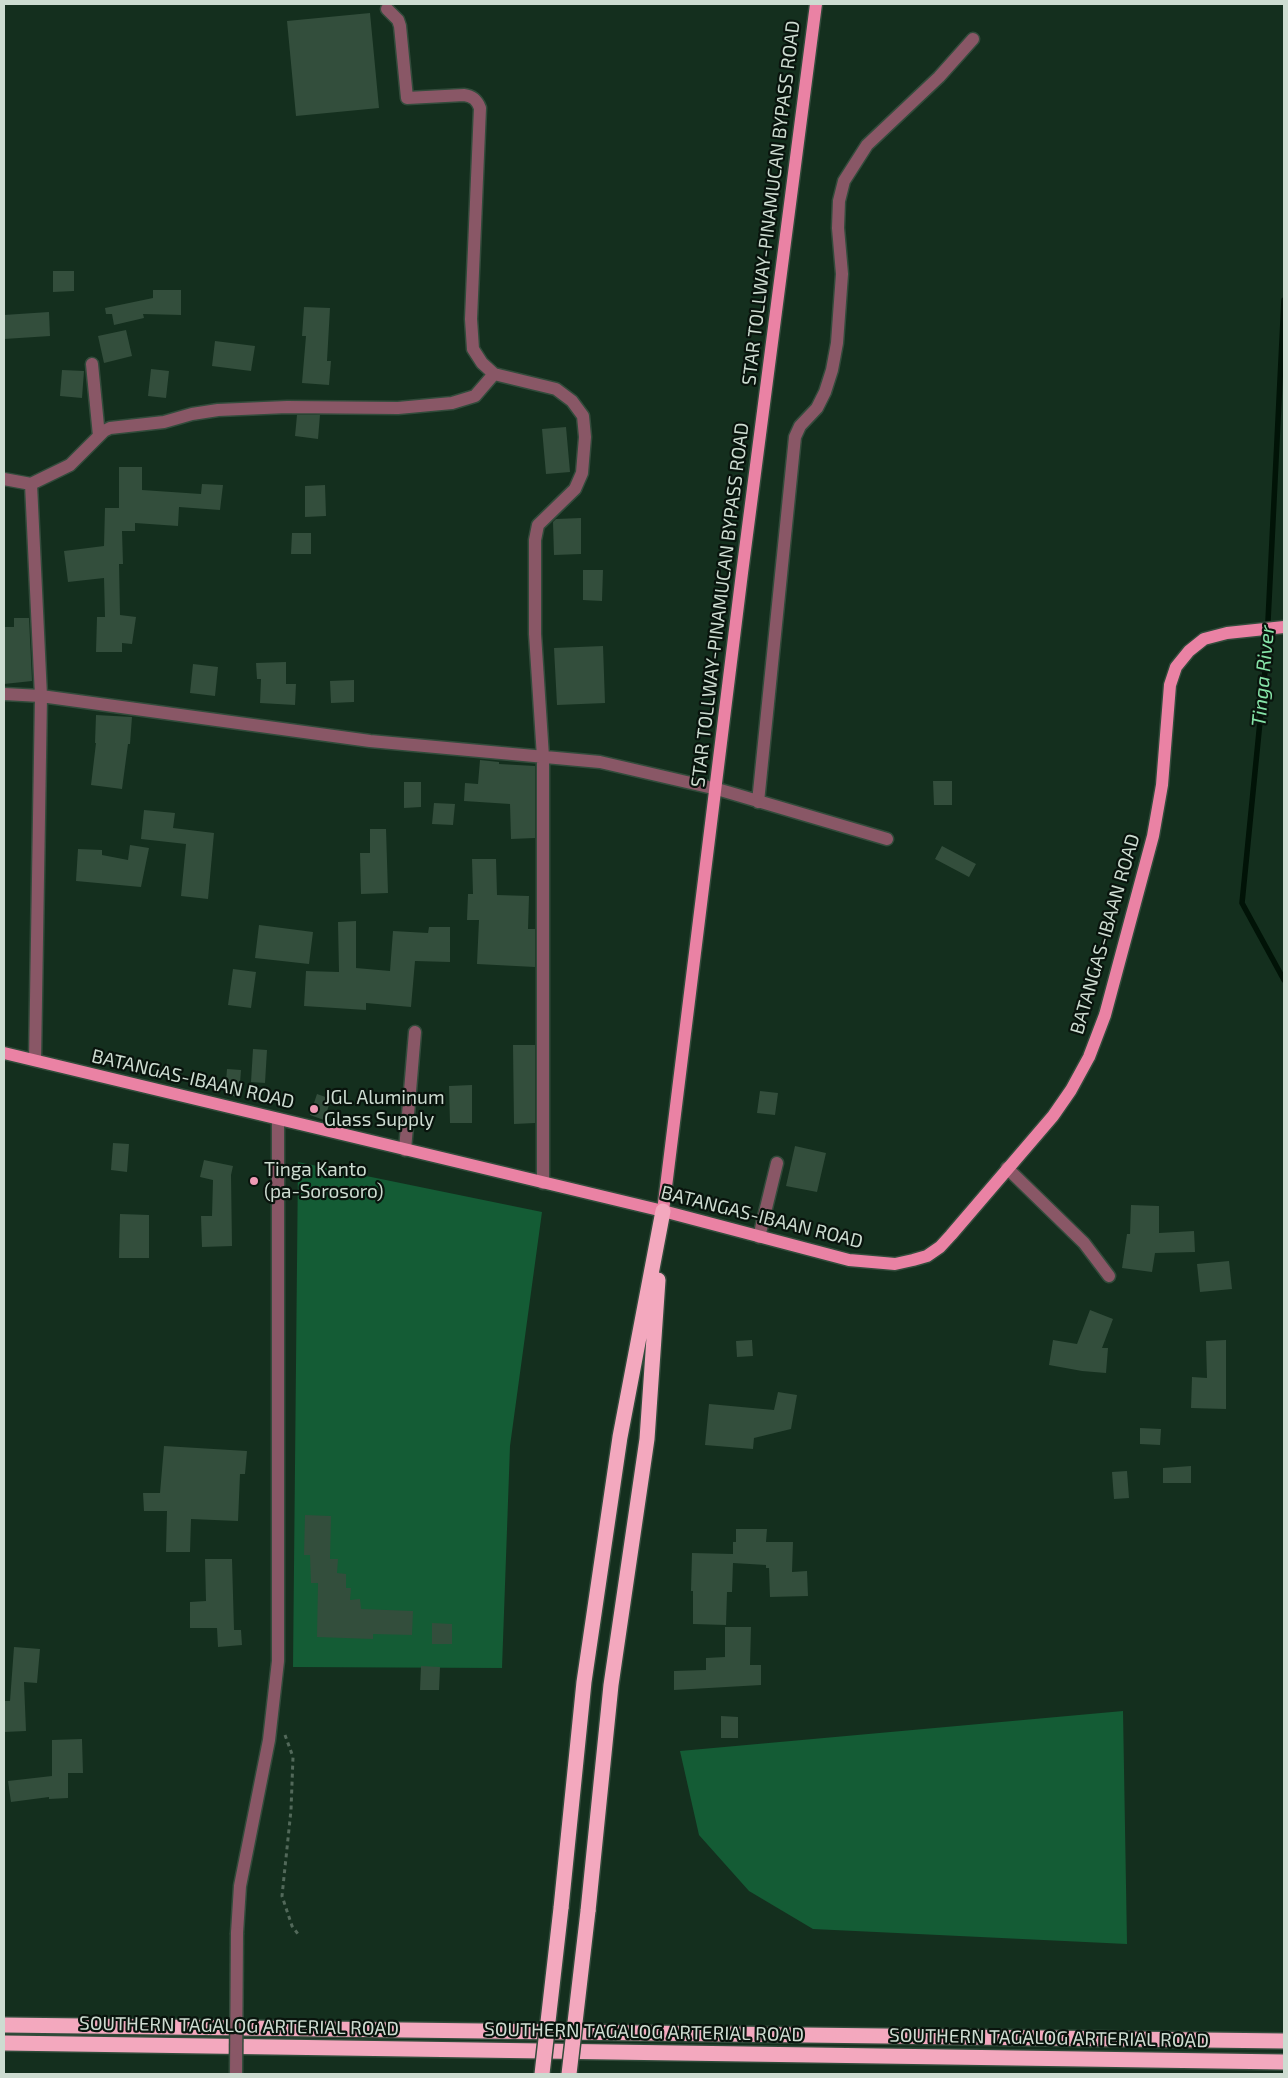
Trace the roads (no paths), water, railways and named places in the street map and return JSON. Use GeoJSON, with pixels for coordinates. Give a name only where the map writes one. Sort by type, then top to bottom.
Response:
{"type":"FeatureCollection","features":[{"type":"Feature","properties":{"kind":"highway"},"geometry":{"type":"LineString","coordinates":[[542,2074],[584,1682],[620,1436],[663,1211]]}},
{"type":"Feature","properties":{"kind":"highway"},"geometry":{"type":"LineString","coordinates":[[569,2074],[588,1911],[610,1685],[647,1439],[663,1211]]}},
{"type":"Feature","properties":{"kind":"highway","name":"SOUTHERN TAGALOG ARTERIAL ROAD"},"geometry":{"type":"LineString","coordinates":[[4,2025],[1284,2041]]}},
{"type":"Feature","properties":{"kind":"highway","name":"SOUTHERN TAGALOG ARTERIAL ROAD"},"geometry":{"type":"LineString","coordinates":[[4,2043],[1284,2062]]}},
{"type":"Feature","properties":{"kind":"main road","name":"STAR TOLLWAY-PINAMUCAN BYPASS ROAD"},"geometry":{"type":"LineString","coordinates":[[663,1211],[717,789],[742,573],[816,4]]}},
{"type":"Feature","properties":{"kind":"main road","name":"BATANGAS-IBAAN ROAD"},"geometry":{"type":"LineString","coordinates":[[4,1053],[663,1211],[849,1260],[895,1264],[927,1256],[940,1247],[1053,1116],[1089,1056],[1105,1015],[1153,836],[1162,785],[1169,694],[1176,668],[1189,651],[1204,639],[1226,634],[1284,627]]}},
{"type":"Feature","properties":{"kind":"street"},"geometry":{"type":"LineString","coordinates":[[387,10],[398,20],[400,26],[405,95],[407,98],[464,95],[471,96],[478,101],[480,108],[471,337],[473,349],[482,363],[494,374],[556,389],[572,401],[583,416],[582,473],[576,489],[538,525],[535,540],[535,634],[543,757],[543,1183]]}},
{"type":"Feature","properties":{"kind":"street"},"geometry":{"type":"LineString","coordinates":[[758,802],[795,437],[800,426],[817,408],[825,392],[832,370],[837,343],[842,274],[838,228],[839,201],[844,181],[867,145],[939,77],[973,39]]}},
{"type":"Feature","properties":{"kind":"street"},"geometry":{"type":"LineString","coordinates":[[92,364],[98,436]]}},
{"type":"Feature","properties":{"kind":"street"},"geometry":{"type":"LineString","coordinates":[[4,479],[31,484],[70,464],[98,436],[110,428],[164,422],[204,412],[287,407],[398,408],[452,403],[475,396],[494,374]]}},
{"type":"Feature","properties":{"kind":"street"},"geometry":{"type":"LineString","coordinates":[[31,484],[41,696],[35,1060]]}},
{"type":"Feature","properties":{"kind":"street"},"geometry":{"type":"LineString","coordinates":[[4,694],[41,696],[370,741],[600,762],[717,789],[887,839]]}},
{"type":"Feature","properties":{"kind":"street"},"geometry":{"type":"LineString","coordinates":[[405,1150],[415,1032]]}},
{"type":"Feature","properties":{"kind":"street"},"geometry":{"type":"LineString","coordinates":[[236,2074],[237,1933],[240,1886],[269,1740],[278,1661],[278,1119]]}},
{"type":"Feature","properties":{"kind":"street"},"geometry":{"type":"LineString","coordinates":[[759,1237],[777,1163]]}},
{"type":"Feature","properties":{"kind":"street"},"geometry":{"type":"LineString","coordinates":[[1007,1168],[1084,1243],[1109,1276]]}},
{"type":"Feature","properties":{"kind":"waterway","name":"Tinga River"},"geometry":{"type":"LineString","coordinates":[[1284,300],[1266,661],[1242,903],[1284,980]]}},
{"type":"Feature","properties":{"kind":"place","name":"JGL Aluminum Glass Supply"},"geometry":{"type":"Point","coordinates":[314,1109]}},
{"type":"Feature","properties":{"kind":"place","name":"Tinga Kanto (pa-Sorosoro)"},"geometry":{"type":"Point","coordinates":[254,1181]}}]}
